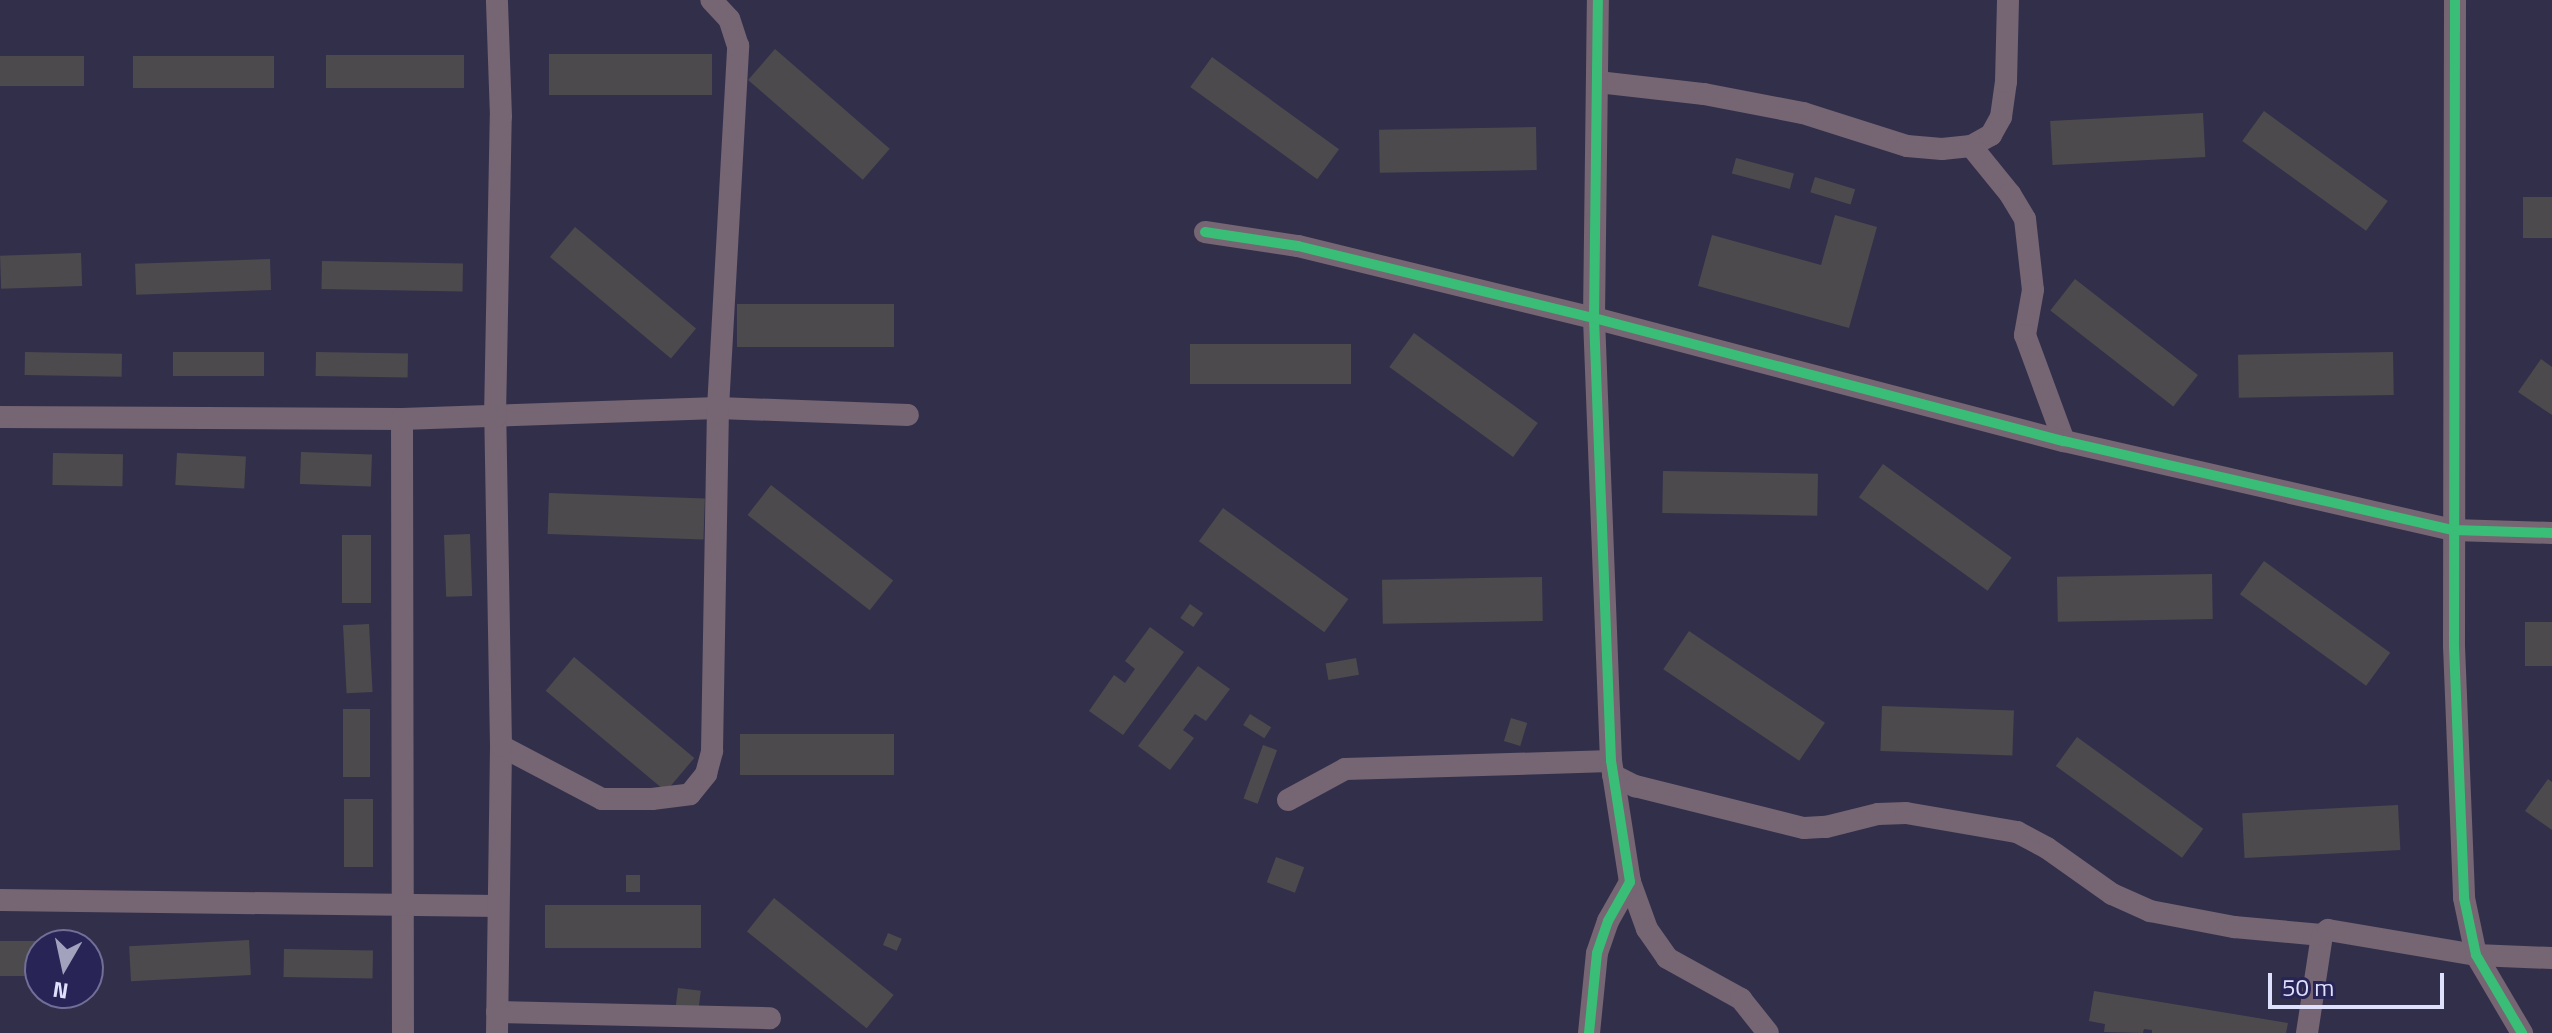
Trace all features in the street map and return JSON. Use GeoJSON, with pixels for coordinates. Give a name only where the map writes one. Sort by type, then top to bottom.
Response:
{"type":"FeatureCollection","features":[{"type":"Feature","properties":{"kind":"street"},"geometry":{"type":"LineString","coordinates":[[497,0],[501,117],[495,417],[501,746],[497,1022],[770,1018]]}},
{"type":"Feature","properties":{"kind":"street"},"geometry":{"type":"LineString","coordinates":[[501,746],[602,799],[652,799],[690,794],[706,774],[712,751],[718,408],[738,46],[729,19],[711,0]]}},
{"type":"Feature","properties":{"kind":"street"},"geometry":{"type":"LineString","coordinates":[[1598,0],[1594,318],[1612,768],[1630,882],[1647,929],[1667,958],[1741,999],[1768,1033]]}},
{"type":"Feature","properties":{"kind":"street"},"geometry":{"type":"LineString","coordinates":[[1598,82],[1704,94],[1803,113],[1907,146],[1942,149],[1971,146],[1991,135],[2001,117],[2006,82],[2008,0]]}},
{"type":"Feature","properties":{"kind":"street"},"geometry":{"type":"LineString","coordinates":[[2455,0],[2453,530],[2464,898],[2476,955],[2522,1033]]}},
{"type":"Feature","properties":{"kind":"street"},"geometry":{"type":"LineString","coordinates":[[1971,146],[2010,194],[2025,219],[2033,290],[2025,335],[2064,441]]}},
{"type":"Feature","properties":{"kind":"street"},"geometry":{"type":"LineString","coordinates":[[1205,232],[1298,246],[1594,318],[2064,441],[2453,530],[2552,533]]}},
{"type":"Feature","properties":{"kind":"street"},"geometry":{"type":"LineString","coordinates":[[0,417],[402,419],[718,408],[908,415]]}},
{"type":"Feature","properties":{"kind":"street"},"geometry":{"type":"LineString","coordinates":[[402,419],[403,1033]]}},
{"type":"Feature","properties":{"kind":"street"},"geometry":{"type":"LineString","coordinates":[[1288,800],[1345,769],[1612,768],[1635,786],[1804,828],[1826,827],[1878,814],[1906,813],[2017,832],[2047,848],[2112,894],[2150,911],[2234,927],[2322,935],[2336,931],[2476,955],[2552,958]]}},
{"type":"Feature","properties":{"kind":"street"},"geometry":{"type":"LineString","coordinates":[[1589,1033],[1597,953],[1608,921],[1630,882]]}},
{"type":"Feature","properties":{"kind":"street"},"geometry":{"type":"LineString","coordinates":[[0,900],[498,906]]}},
{"type":"Feature","properties":{"kind":"street"},"geometry":{"type":"LineString","coordinates":[[2307,1033],[2322,935]]}},
{"type":"Feature","properties":{"kind":"building"},"geometry":{"type":"Polygon","coordinates":[[[775,49],[890,149],[863,180],[748,80],[775,49]]]}},
{"type":"Feature","properties":{"kind":"building"},"geometry":{"type":"Polygon","coordinates":[[[549,54],[712,54],[712,95],[549,95],[549,54]]]}},
{"type":"Feature","properties":{"kind":"building"},"geometry":{"type":"Polygon","coordinates":[[[326,55],[464,55],[464,88],[326,88],[326,55]]]}},
{"type":"Feature","properties":{"kind":"building"},"geometry":{"type":"Polygon","coordinates":[[[0,56],[84,56],[84,86],[0,86],[0,56]]]}},
{"type":"Feature","properties":{"kind":"building"},"geometry":{"type":"Polygon","coordinates":[[[133,56],[274,56],[274,88],[133,88],[133,56]]]}},
{"type":"Feature","properties":{"kind":"building"},"geometry":{"type":"Polygon","coordinates":[[[1212,57],[1339,149],[1317,179],[1190,87],[1212,57]]]}},
{"type":"Feature","properties":{"kind":"building"},"geometry":{"type":"Polygon","coordinates":[[[2264,111],[2388,201],[2366,231],[2242,141],[2264,111]]]}},
{"type":"Feature","properties":{"kind":"building"},"geometry":{"type":"Polygon","coordinates":[[[2203,113],[2205,157],[2053,165],[2050,121],[2203,113]]]}},
{"type":"Feature","properties":{"kind":"building"},"geometry":{"type":"Polygon","coordinates":[[[1536,127],[1537,170],[1380,173],[1379,130],[1536,127]]]}},
{"type":"Feature","properties":{"kind":"building"},"geometry":{"type":"Polygon","coordinates":[[[1736,158],[1794,174],[1790,189],[1732,173],[1736,158]]]}},
{"type":"Feature","properties":{"kind":"building"},"geometry":{"type":"Polygon","coordinates":[[[1815,177],[1855,189],[1850,205],[1810,192],[1815,177]]]}},
{"type":"Feature","properties":{"kind":"building"},"geometry":{"type":"Polygon","coordinates":[[[2523,197],[2552,197],[2552,238],[2523,238],[2523,197]]]}},
{"type":"Feature","properties":{"kind":"building"},"geometry":{"type":"Polygon","coordinates":[[[1835,215],[1877,227],[1849,328],[1698,286],[1712,235],[1821,265],[1835,215]]]}},
{"type":"Feature","properties":{"kind":"building"},"geometry":{"type":"Polygon","coordinates":[[[575,227],[696,329],[671,358],[550,257],[575,227]]]}},
{"type":"Feature","properties":{"kind":"building"},"geometry":{"type":"Polygon","coordinates":[[[81,253],[82,286],[1,289],[0,256],[81,253]]]}},
{"type":"Feature","properties":{"kind":"building"},"geometry":{"type":"Polygon","coordinates":[[[270,259],[271,290],[136,295],[135,264],[270,259]]]}},
{"type":"Feature","properties":{"kind":"building"},"geometry":{"type":"Polygon","coordinates":[[[322,261],[463,263],[462,291],[322,289],[322,261]]]}},
{"type":"Feature","properties":{"kind":"building"},"geometry":{"type":"Polygon","coordinates":[[[2075,279],[2198,375],[2173,407],[2050,311],[2075,279]]]}},
{"type":"Feature","properties":{"kind":"building"},"geometry":{"type":"Polygon","coordinates":[[[737,304],[894,304],[894,347],[737,347],[737,304]]]}},
{"type":"Feature","properties":{"kind":"building"},"geometry":{"type":"Polygon","coordinates":[[[1414,333],[1538,423],[1513,457],[1389,367],[1414,333]]]}},
{"type":"Feature","properties":{"kind":"building"},"geometry":{"type":"Polygon","coordinates":[[[1190,344],[1351,344],[1351,384],[1190,384],[1190,344]]]}},
{"type":"Feature","properties":{"kind":"building"},"geometry":{"type":"Polygon","coordinates":[[[25,352],[122,354],[122,377],[25,375],[25,352]]]}},
{"type":"Feature","properties":{"kind":"building"},"geometry":{"type":"Polygon","coordinates":[[[173,352],[264,352],[264,376],[173,376],[173,352]]]}},
{"type":"Feature","properties":{"kind":"building"},"geometry":{"type":"Polygon","coordinates":[[[316,352],[408,354],[408,378],[316,376],[316,352]]]}},
{"type":"Feature","properties":{"kind":"building"},"geometry":{"type":"Polygon","coordinates":[[[2393,352],[2394,395],[2239,398],[2238,355],[2393,352]]]}},
{"type":"Feature","properties":{"kind":"building"},"geometry":{"type":"Polygon","coordinates":[[[2541,359],[2552,367],[2552,415],[2518,392],[2541,359]]]}},
{"type":"Feature","properties":{"kind":"building"},"geometry":{"type":"Polygon","coordinates":[[[301,452],[372,454],[371,486],[300,484],[301,452]]]}},
{"type":"Feature","properties":{"kind":"building"},"geometry":{"type":"Polygon","coordinates":[[[53,453],[123,454],[122,486],[52,485],[53,453]]]}},
{"type":"Feature","properties":{"kind":"building"},"geometry":{"type":"Polygon","coordinates":[[[177,453],[246,457],[244,489],[175,485],[177,453]]]}},
{"type":"Feature","properties":{"kind":"building"},"geometry":{"type":"Polygon","coordinates":[[[1883,464],[2012,557],[1988,591],[1859,497],[1883,464]]]}},
{"type":"Feature","properties":{"kind":"building"},"geometry":{"type":"Polygon","coordinates":[[[1663,471],[1818,474],[1817,516],[1662,513],[1663,471]]]}},
{"type":"Feature","properties":{"kind":"building"},"geometry":{"type":"Polygon","coordinates":[[[771,485],[893,580],[870,610],[748,515],[771,485]]]}},
{"type":"Feature","properties":{"kind":"building"},"geometry":{"type":"Polygon","coordinates":[[[549,493],[705,498],[703,539],[548,534],[549,493]]]}},
{"type":"Feature","properties":{"kind":"building"},"geometry":{"type":"Polygon","coordinates":[[[1223,508],[1348,599],[1324,632],[1199,541],[1223,508]]]}},
{"type":"Feature","properties":{"kind":"building"},"geometry":{"type":"Polygon","coordinates":[[[470,534],[472,596],[446,597],[444,535],[470,534]]]}},
{"type":"Feature","properties":{"kind":"building"},"geometry":{"type":"Polygon","coordinates":[[[342,535],[371,535],[371,603],[342,603],[342,535]]]}},
{"type":"Feature","properties":{"kind":"building"},"geometry":{"type":"Polygon","coordinates":[[[2264,561],[2390,653],[2366,686],[2240,594],[2264,561]]]}},
{"type":"Feature","properties":{"kind":"building"},"geometry":{"type":"Polygon","coordinates":[[[2212,574],[2213,619],[2058,622],[2057,577],[2212,574]]]}},
{"type":"Feature","properties":{"kind":"building"},"geometry":{"type":"Polygon","coordinates":[[[1542,577],[1543,621],[1383,624],[1382,580],[1542,577]]]}},
{"type":"Feature","properties":{"kind":"building"},"geometry":{"type":"Polygon","coordinates":[[[1190,604],[1203,613],[1193,627],[1180,618],[1190,604]]]}},
{"type":"Feature","properties":{"kind":"building"},"geometry":{"type":"Polygon","coordinates":[[[2525,622],[2552,622],[2552,666],[2525,666],[2525,622]]]}},
{"type":"Feature","properties":{"kind":"building"},"geometry":{"type":"Polygon","coordinates":[[[369,624],[373,692],[347,693],[343,625],[369,624]]]}},
{"type":"Feature","properties":{"kind":"building"},"geometry":{"type":"Polygon","coordinates":[[[1150,627],[1184,652],[1123,735],[1089,711],[1114,675],[1125,683],[1135,669],[1125,661],[1150,627]]]}},
{"type":"Feature","properties":{"kind":"building"},"geometry":{"type":"Polygon","coordinates":[[[1689,631],[1825,723],[1799,761],[1663,669],[1689,631]]]}},
{"type":"Feature","properties":{"kind":"building"},"geometry":{"type":"Polygon","coordinates":[[[574,657],[694,758],[666,792],[546,691],[574,657]]]}},
{"type":"Feature","properties":{"kind":"building"},"geometry":{"type":"Polygon","coordinates":[[[1356,658],[1359,675],[1328,680],[1325,663],[1356,658]]]}},
{"type":"Feature","properties":{"kind":"building"},"geometry":{"type":"Polygon","coordinates":[[[1198,666],[1230,689],[1206,721],[1195,714],[1183,730],[1194,738],[1170,770],[1138,746],[1198,666]]]}},
{"type":"Feature","properties":{"kind":"building"},"geometry":{"type":"Polygon","coordinates":[[[1882,706],[2014,711],[2012,756],[1880,751],[1882,706]]]}},
{"type":"Feature","properties":{"kind":"building"},"geometry":{"type":"Polygon","coordinates":[[[343,709],[370,709],[370,777],[343,777],[343,709]]]}},
{"type":"Feature","properties":{"kind":"building"},"geometry":{"type":"Polygon","coordinates":[[[1250,714],[1271,727],[1264,738],[1243,725],[1250,714]]]}},
{"type":"Feature","properties":{"kind":"building"},"geometry":{"type":"Polygon","coordinates":[[[1511,718],[1527,723],[1520,746],[1504,741],[1511,718]]]}},
{"type":"Feature","properties":{"kind":"building"},"geometry":{"type":"Polygon","coordinates":[[[740,734],[894,734],[894,775],[740,775],[740,734]]]}},
{"type":"Feature","properties":{"kind":"building"},"geometry":{"type":"Polygon","coordinates":[[[2077,737],[2203,829],[2182,858],[2056,766],[2077,737]]]}},
{"type":"Feature","properties":{"kind":"building"},"geometry":{"type":"Polygon","coordinates":[[[1263,745],[1277,750],[1258,804],[1244,799],[1263,745]]]}},
{"type":"Feature","properties":{"kind":"building"},"geometry":{"type":"Polygon","coordinates":[[[2548,779],[2552,782],[2552,830],[2525,811],[2548,779]]]}},
{"type":"Feature","properties":{"kind":"building"},"geometry":{"type":"Polygon","coordinates":[[[344,799],[373,799],[373,867],[344,867],[344,799]]]}},
{"type":"Feature","properties":{"kind":"building"},"geometry":{"type":"Polygon","coordinates":[[[2398,805],[2400,850],[2245,858],[2242,813],[2398,805]]]}},
{"type":"Feature","properties":{"kind":"building"},"geometry":{"type":"Polygon","coordinates":[[[1276,857],[1304,867],[1295,893],[1267,882],[1276,857]]]}},
{"type":"Feature","properties":{"kind":"building"},"geometry":{"type":"Polygon","coordinates":[[[626,875],[640,875],[640,892],[626,892],[626,875]]]}},
{"type":"Feature","properties":{"kind":"building"},"geometry":{"type":"Polygon","coordinates":[[[774,898],[894,995],[867,1028],[747,931],[774,898]]]}},
{"type":"Feature","properties":{"kind":"building"},"geometry":{"type":"Polygon","coordinates":[[[545,905],[701,905],[701,948],[545,948],[545,905]]]}},
{"type":"Feature","properties":{"kind":"building"},"geometry":{"type":"Polygon","coordinates":[[[888,933],[902,939],[897,951],[883,945],[888,933]]]}},
{"type":"Feature","properties":{"kind":"building"},"geometry":{"type":"Polygon","coordinates":[[[249,940],[251,975],[131,981],[129,946],[249,940]]]}},
{"type":"Feature","properties":{"kind":"building"},"geometry":{"type":"Polygon","coordinates":[[[0,941],[24,941],[24,976],[0,976],[0,941]]]}},
{"type":"Feature","properties":{"kind":"building"},"geometry":{"type":"Polygon","coordinates":[[[284,949],[373,951],[372,979],[284,977],[284,949]]]}},
{"type":"Feature","properties":{"kind":"building"},"geometry":{"type":"Polygon","coordinates":[[[678,988],[701,991],[698,1011],[676,1008],[678,988]]]}},
{"type":"Feature","properties":{"kind":"building"},"geometry":{"type":"Polygon","coordinates":[[[2094,991],[2288,1023],[2286,1033],[2152,1033],[2152,1030],[2144,1029],[2143,1033],[2104,1032],[2105,1024],[2089,1021],[2094,991]]]}},
{"type":"Feature","properties":{"kind":"cycle path"},"geometry":{"type":"LineString","coordinates":[[1589,1033],[1597,953],[1608,921],[1630,882],[1611,761],[1594,318],[1598,0]]}},
{"type":"Feature","properties":{"kind":"cycle path"},"geometry":{"type":"LineString","coordinates":[[2455,0],[2454,646],[2464,898],[2476,955],[2522,1033]]}},
{"type":"Feature","properties":{"kind":"cycle path"},"geometry":{"type":"LineString","coordinates":[[1205,232],[1298,246],[1594,318],[2064,441],[2453,530],[2552,533]]}}]}
